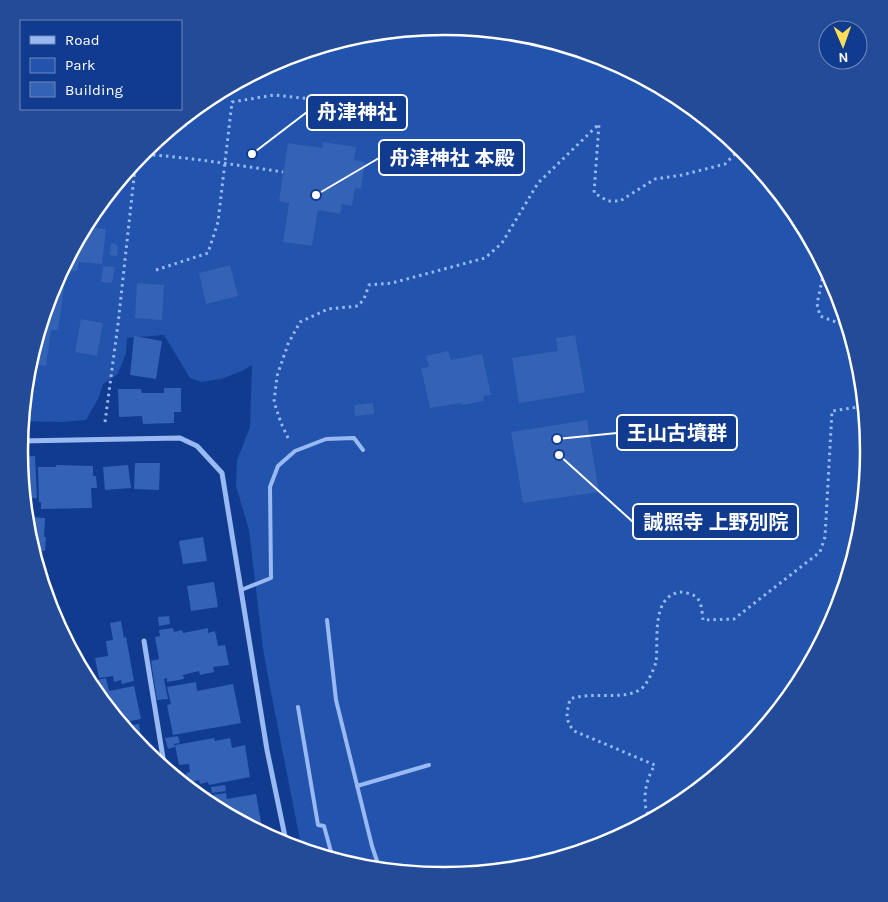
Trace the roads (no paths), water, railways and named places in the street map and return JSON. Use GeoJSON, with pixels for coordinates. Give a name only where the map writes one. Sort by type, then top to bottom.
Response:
{"type":"FeatureCollection","features":[{"type":"Feature","properties":{"kind":"street"},"geometry":{"type":"LineString","coordinates":[[28,441],[180,438],[198,446],[222,473],[267,750],[285,836]]}},
{"type":"Feature","properties":{"kind":"street"},"geometry":{"type":"LineString","coordinates":[[144,641],[163,759]]}},
{"type":"Feature","properties":{"kind":"lane"},"geometry":{"type":"LineString","coordinates":[[241,590],[271,578],[270,487],[278,466],[295,451],[326,439],[354,438],[363,450]]}},
{"type":"Feature","properties":{"kind":"lane"},"geometry":{"type":"LineString","coordinates":[[327,620],[336,700],[377,862]]}},
{"type":"Feature","properties":{"kind":"lane"},"geometry":{"type":"LineString","coordinates":[[298,707],[318,825],[324,826],[331,851]]}},
{"type":"Feature","properties":{"kind":"lane"},"geometry":{"type":"LineString","coordinates":[[357,786],[429,765]]}},
{"type":"Feature","properties":{"kind":"place","name":"舟津神社"},"geometry":{"type":"Point","coordinates":[252,154]}},
{"type":"Feature","properties":{"kind":"place","name":"舟津神社 本殿"},"geometry":{"type":"Point","coordinates":[316,195]}},
{"type":"Feature","properties":{"kind":"place","name":"王山古墳群"},"geometry":{"type":"Point","coordinates":[557,439]}},
{"type":"Feature","properties":{"kind":"place","name":"誠照寺 上野別院"},"geometry":{"type":"Point","coordinates":[559,455]}}]}
